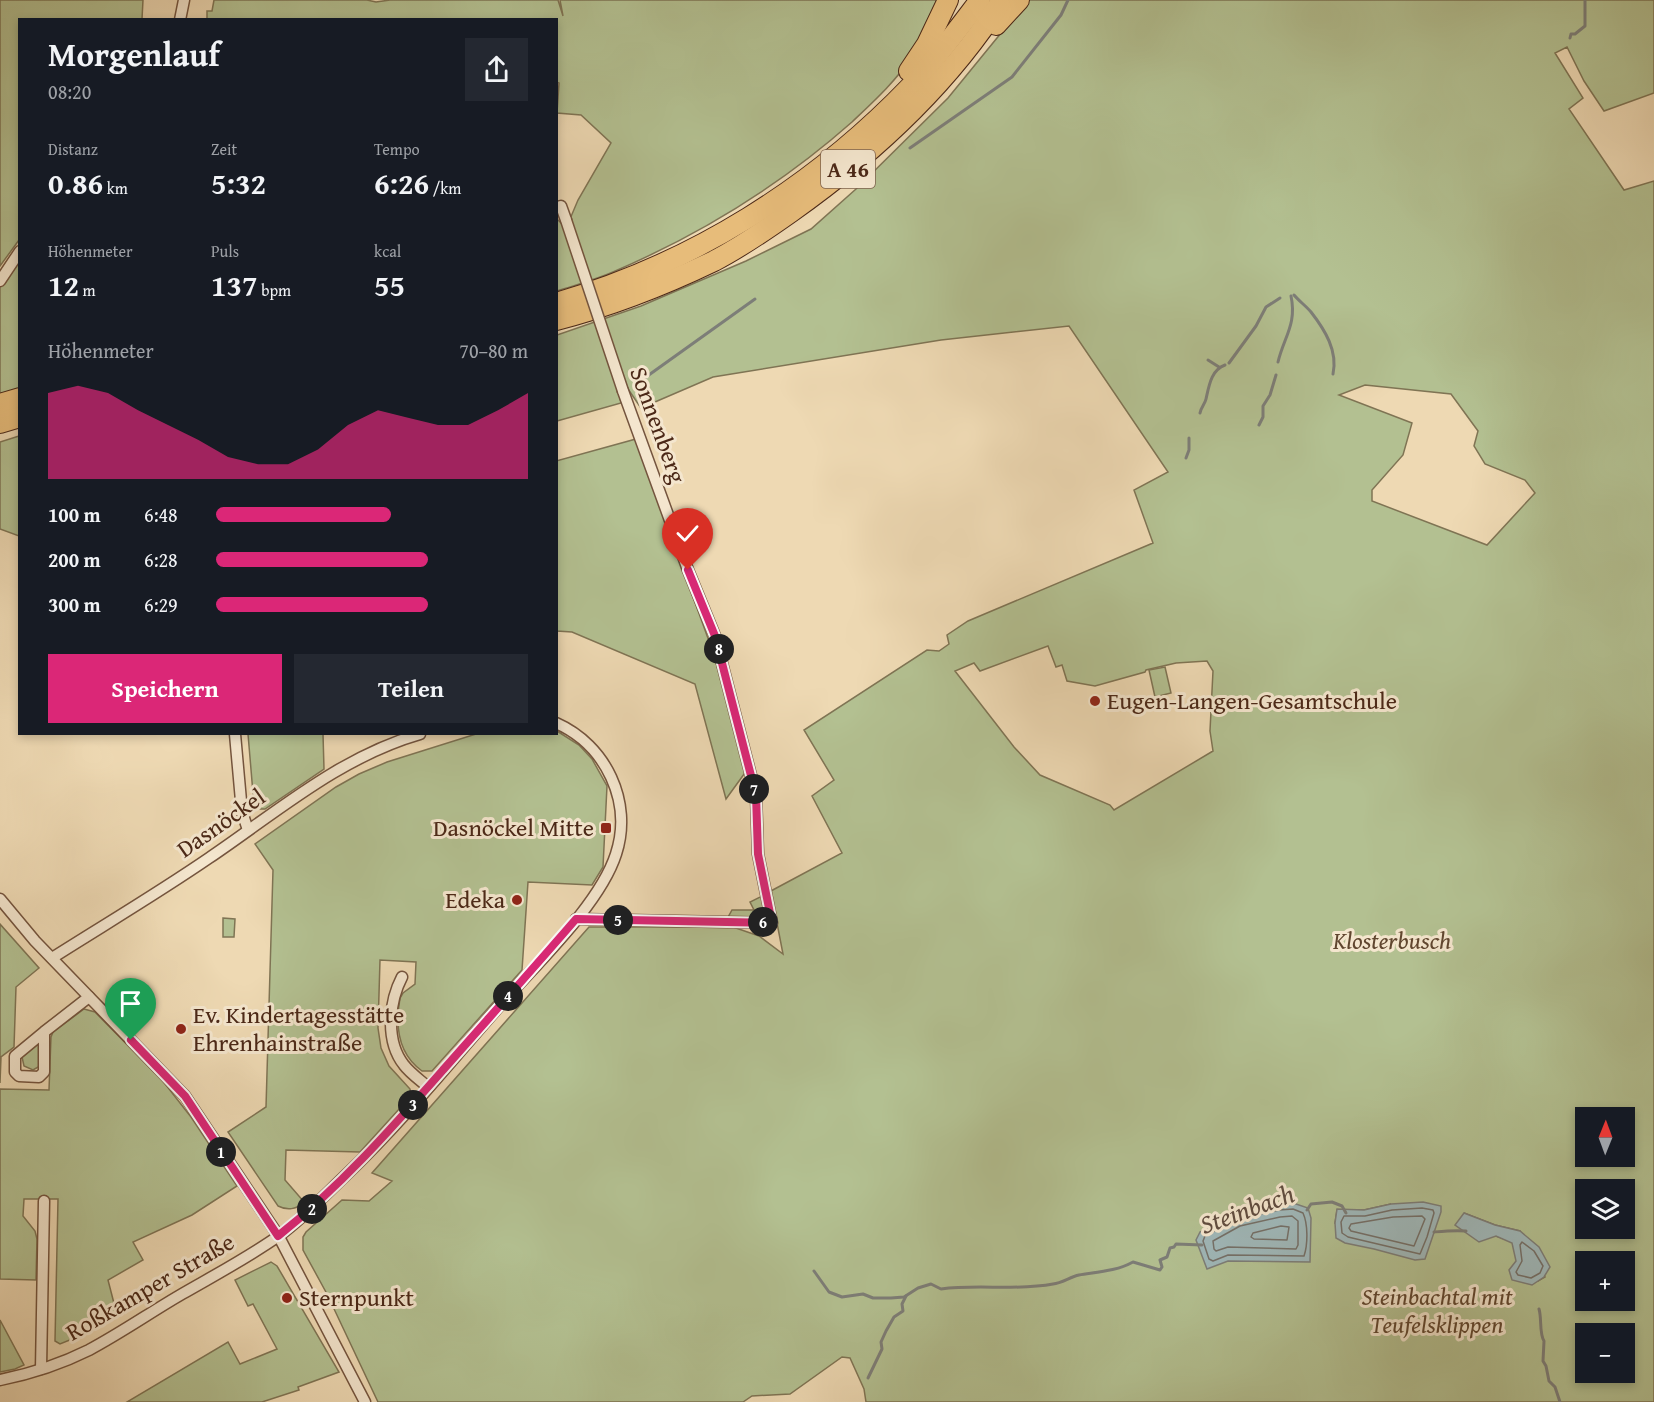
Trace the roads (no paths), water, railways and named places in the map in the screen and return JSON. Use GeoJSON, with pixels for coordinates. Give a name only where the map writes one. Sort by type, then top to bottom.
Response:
{"type":"FeatureCollection","features":[{"type":"Feature","properties":{"kind":"highway"},"geometry":{"type":"LineString","coordinates":[[881,115],[927,44],[948,0]]}},
{"type":"Feature","properties":{"kind":"highway","name":"A 46"},"geometry":{"type":"LineString","coordinates":[[558,302],[651,269],[738,224],[810,176],[881,115],[912,84],[980,0]]}},
{"type":"Feature","properties":{"kind":"highway","name":"A 46"},"geometry":{"type":"LineString","coordinates":[[558,319],[616,302],[715,260],[770,227],[823,190],[886,137],[924,100],[962,55],[1002,0]]}},
{"type":"Feature","properties":{"kind":"highway"},"geometry":{"type":"LineString","coordinates":[[962,55],[1007,15],[1019,0]]}},
{"type":"Feature","properties":{"kind":"highway"},"geometry":{"type":"LineString","coordinates":[[0,404],[18,399]]}},
{"type":"Feature","properties":{"kind":"highway"},"geometry":{"type":"LineString","coordinates":[[0,423],[18,418]]}},
{"type":"Feature","properties":{"kind":"street"},"geometry":{"type":"LineString","coordinates":[[180,18],[184,0]]}},
{"type":"Feature","properties":{"kind":"street","name":"Sonnenberg"},"geometry":{"type":"LineString","coordinates":[[559,207],[566,220],[623,391],[688,570],[715,636],[756,795],[758,854],[772,923],[576,919]]}},
{"type":"Feature","properties":{"kind":"street"},"geometry":{"type":"LineString","coordinates":[[0,281],[18,254]]}},
{"type":"Feature","properties":{"kind":"street"},"geometry":{"type":"LineString","coordinates":[[278,1236],[313,1209],[359,1163],[576,919],[605,878],[618,847],[621,816],[615,783],[603,763],[580,737],[558,724]]}},
{"type":"Feature","properties":{"kind":"street"},"geometry":{"type":"LineString","coordinates":[[235,735],[242,812],[248,830]]}},
{"type":"Feature","properties":{"kind":"street","name":"Dasnöckel"},"geometry":{"type":"LineString","coordinates":[[52,958],[208,859],[344,765],[382,747],[417,735]]}},
{"type":"Feature","properties":{"kind":"street"},"geometry":{"type":"LineString","coordinates":[[0,899],[35,941],[185,1096],[278,1236],[365,1402]]}},
{"type":"Feature","properties":{"kind":"street"},"geometry":{"type":"LineString","coordinates":[[402,977],[393,999],[391,1028],[394,1048],[404,1066],[428,1087]]}},
{"type":"Feature","properties":{"kind":"street"},"geometry":{"type":"LineString","coordinates":[[44,1032],[89,997]]}},
{"type":"Feature","properties":{"kind":"street","name":"Roßkamper Straße"},"geometry":{"type":"LineString","coordinates":[[41,1369],[44,1201]]}},
{"type":"Feature","properties":{"kind":"street","name":"Roßkamper Straße"},"geometry":{"type":"LineString","coordinates":[[0,1380],[41,1369],[88,1350],[278,1236]]}},
{"type":"Feature","properties":{"kind":"water"},"geometry":{"type":"Polygon","coordinates":[[[1423,1202],[1441,1206],[1425,1259],[1415,1260],[1345,1243],[1336,1238],[1337,1209],[1364,1210],[1391,1204],[1423,1202]]]}},
{"type":"Feature","properties":{"kind":"water"},"geometry":{"type":"Polygon","coordinates":[[[1293,1203],[1308,1208],[1311,1218],[1310,1262],[1228,1261],[1207,1269],[1196,1240],[1200,1232],[1217,1225],[1235,1213],[1293,1203]]]}},
{"type":"Feature","properties":{"kind":"water"},"geometry":{"type":"Polygon","coordinates":[[[1464,1213],[1495,1225],[1520,1231],[1539,1247],[1550,1267],[1544,1277],[1532,1285],[1512,1280],[1509,1270],[1516,1261],[1512,1243],[1496,1236],[1479,1242],[1455,1225],[1464,1213]]]}},
{"type":"Feature","properties":{"kind":"waterway"},"geometry":{"type":"LineString","coordinates":[[910,148],[1012,77],[1061,15],[1068,0]]}},
{"type":"Feature","properties":{"kind":"waterway"},"geometry":{"type":"LineString","coordinates":[[1570,38],[1571,34],[1575,34],[1585,26],[1585,0]]}},
{"type":"Feature","properties":{"kind":"waterway"},"geometry":{"type":"LineString","coordinates":[[1294,295],[1311,312],[1329,341],[1334,357],[1333,374]]}},
{"type":"Feature","properties":{"kind":"waterway"},"geometry":{"type":"LineString","coordinates":[[1278,362],[1291,323],[1291,296]]}},
{"type":"Feature","properties":{"kind":"waterway"},"geometry":{"type":"LineString","coordinates":[[1229,363],[1256,326],[1266,307],[1280,298]]}},
{"type":"Feature","properties":{"kind":"waterway"},"geometry":{"type":"LineString","coordinates":[[639,382],[755,299]]}},
{"type":"Feature","properties":{"kind":"waterway"},"geometry":{"type":"LineString","coordinates":[[1208,360],[1219,367]]}},
{"type":"Feature","properties":{"kind":"waterway"},"geometry":{"type":"LineString","coordinates":[[1200,413],[1214,375],[1220,367],[1225,365]]}},
{"type":"Feature","properties":{"kind":"waterway"},"geometry":{"type":"LineString","coordinates":[[1259,425],[1263,417],[1263,406],[1270,395],[1276,375]]}},
{"type":"Feature","properties":{"kind":"waterway"},"geometry":{"type":"LineString","coordinates":[[1186,458],[1189,438]]}},
{"type":"Feature","properties":{"kind":"waterway","name":"Steinbach"},"geometry":{"type":"LineString","coordinates":[[1307,1210],[1311,1204],[1332,1202],[1342,1206],[1346,1213]]}},
{"type":"Feature","properties":{"kind":"waterway","name":"Steinbach"},"geometry":{"type":"LineString","coordinates":[[1434,1232],[1466,1231]]}},
{"type":"Feature","properties":{"kind":"waterway","name":"Steinbach"},"geometry":{"type":"LineString","coordinates":[[814,1271],[829,1292],[842,1297],[863,1294],[873,1298],[891,1298],[904,1297],[918,1288],[931,1284],[941,1289],[1053,1284],[1133,1262],[1160,1270],[1162,1267],[1160,1260],[1167,1257],[1170,1248],[1176,1244],[1202,1245]]}},
{"type":"Feature","properties":{"kind":"waterway"},"geometry":{"type":"LineString","coordinates":[[868,1378],[882,1349],[881,1342],[886,1331],[894,1317],[903,1311],[902,1304],[906,1296]]}},
{"type":"Feature","properties":{"kind":"waterway","name":"Steinbach"},"geometry":{"type":"LineString","coordinates":[[1539,1309],[1544,1341],[1543,1361],[1549,1381],[1555,1387],[1560,1402]]}},
{"type":"Feature","properties":{"kind":"place","name":"Eugen-Langen-Gesamtschule"},"geometry":{"type":"Point","coordinates":[1095,701]}},
{"type":"Feature","properties":{"kind":"place","name":"Dasnöckel Mitte"},"geometry":{"type":"Point","coordinates":[606,828]}},
{"type":"Feature","properties":{"kind":"place","name":"Edeka"},"geometry":{"type":"Point","coordinates":[517,900]}},
{"type":"Feature","properties":{"kind":"place","name":"Ev. Kindertagesstätte Ehrenhainstraße"},"geometry":{"type":"Point","coordinates":[181,1029]}},
{"type":"Feature","properties":{"kind":"place","name":"Sternpunkt"},"geometry":{"type":"Point","coordinates":[287,1298]}},
{"type":"Feature","properties":{"kind":"park label","name":"Klosterbusch"},"geometry":{"type":"Point","coordinates":[1392,941]}},
{"type":"Feature","properties":{"kind":"park label","name":"Steinbachtal mit Teufelsklippen"},"geometry":{"type":"Point","coordinates":[1437,1311]}}]}
